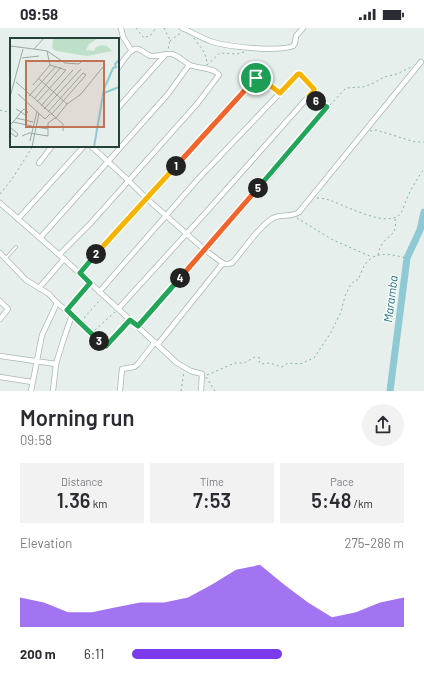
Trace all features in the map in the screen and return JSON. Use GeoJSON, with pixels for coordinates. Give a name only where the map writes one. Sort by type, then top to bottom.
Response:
{"type":"FeatureCollection","features":[{"type":"Feature","properties":{"kind":"street"},"geometry":{"type":"LineString","coordinates":[[121,28],[125,41],[132,51]]}},
{"type":"Feature","properties":{"kind":"street"},"geometry":{"type":"LineString","coordinates":[[184,29],[213,42],[252,48],[274,49],[291,47],[295,43],[296,36],[303,28]]}},
{"type":"Feature","properties":{"kind":"street"},"geometry":{"type":"LineString","coordinates":[[59,255],[90,224],[197,104],[219,75],[206,67],[189,65],[175,55],[150,56],[142,50],[136,49],[132,51],[119,67]]}},
{"type":"Feature","properties":{"kind":"street"},"geometry":{"type":"LineString","coordinates":[[119,107],[165,55]]}},
{"type":"Feature","properties":{"kind":"street"},"geometry":{"type":"LineString","coordinates":[[92,147],[146,198],[205,250],[226,264],[232,263],[270,220],[282,214],[292,215],[299,212],[421,62]]}},
{"type":"Feature","properties":{"kind":"street"},"geometry":{"type":"LineString","coordinates":[[40,238],[168,94],[189,65]]}},
{"type":"Feature","properties":{"kind":"street"},"geometry":{"type":"LineString","coordinates":[[102,294],[167,215],[242,131],[298,74]]}},
{"type":"Feature","properties":{"kind":"street"},"geometry":{"type":"LineString","coordinates":[[80,273],[254,79]]}},
{"type":"Feature","properties":{"kind":"street"},"geometry":{"type":"LineString","coordinates":[[118,309],[309,96],[327,107],[138,326]]}},
{"type":"Feature","properties":{"kind":"street"},"geometry":{"type":"LineString","coordinates":[[39,163],[51,147]]}},
{"type":"Feature","properties":{"kind":"street"},"geometry":{"type":"LineString","coordinates":[[18,219],[83,147]]}},
{"type":"Feature","properties":{"kind":"street"},"geometry":{"type":"LineString","coordinates":[[0,203],[80,273],[184,368],[202,374],[200,391]]}},
{"type":"Feature","properties":{"kind":"street"},"geometry":{"type":"LineString","coordinates":[[0,253],[26,280],[49,294],[57,303],[81,322],[104,345],[106,346],[130,320]]}},
{"type":"Feature","properties":{"kind":"street"},"geometry":{"type":"LineString","coordinates":[[39,288],[64,259]]}},
{"type":"Feature","properties":{"kind":"street"},"geometry":{"type":"LineString","coordinates":[[120,391],[122,369],[134,367],[138,364],[222,262]]}},
{"type":"Feature","properties":{"kind":"street"},"geometry":{"type":"LineString","coordinates":[[67,310],[90,283]]}},
{"type":"Feature","properties":{"kind":"street"},"geometry":{"type":"LineString","coordinates":[[0,301],[8,310],[0,319]]}},
{"type":"Feature","properties":{"kind":"street"},"geometry":{"type":"LineString","coordinates":[[31,391],[36,361],[44,330],[57,303]]}},
{"type":"Feature","properties":{"kind":"street"},"geometry":{"type":"LineString","coordinates":[[53,391],[56,364],[72,315]]}},
{"type":"Feature","properties":{"kind":"street"},"geometry":{"type":"LineString","coordinates":[[0,356],[56,364]]}},
{"type":"Feature","properties":{"kind":"street"},"geometry":{"type":"LineString","coordinates":[[0,377],[32,382]]}},
{"type":"Feature","properties":{"kind":"lane"},"geometry":{"type":"LineString","coordinates":[[5,259],[16,246]]}},
{"type":"Feature","properties":{"kind":"path"},"geometry":{"type":"LineString","coordinates":[[136,28],[144,38],[151,35],[156,28]]}},
{"type":"Feature","properties":{"kind":"path"},"geometry":{"type":"LineString","coordinates":[[164,28],[170,42]]}},
{"type":"Feature","properties":{"kind":"path"},"geometry":{"type":"LineString","coordinates":[[165,55],[170,42],[184,29]]}},
{"type":"Feature","properties":{"kind":"path"},"geometry":{"type":"LineString","coordinates":[[194,38],[205,53],[207,60],[206,67]]}},
{"type":"Feature","properties":{"kind":"path"},"geometry":{"type":"LineString","coordinates":[[206,67],[220,53],[237,54],[252,48]]}},
{"type":"Feature","properties":{"kind":"path"},"geometry":{"type":"LineString","coordinates":[[327,107],[346,88],[363,87],[384,77],[397,74],[421,62]]}},
{"type":"Feature","properties":{"kind":"path"},"geometry":{"type":"LineString","coordinates":[[298,74],[301,75],[314,90],[309,96]]}},
{"type":"Feature","properties":{"kind":"path"},"geometry":{"type":"LineString","coordinates":[[254,79],[260,78],[280,93]]}},
{"type":"Feature","properties":{"kind":"path"},"geometry":{"type":"LineString","coordinates":[[0,110],[10,113]]}},
{"type":"Feature","properties":{"kind":"path"},"geometry":{"type":"LineString","coordinates":[[364,133],[376,130],[415,142],[424,142]]}},
{"type":"Feature","properties":{"kind":"path"},"geometry":{"type":"LineString","coordinates":[[0,194],[12,179],[32,147]]}},
{"type":"Feature","properties":{"kind":"path"},"geometry":{"type":"LineString","coordinates":[[312,197],[328,200],[374,217],[389,219],[395,218],[402,212],[410,192],[424,169]]}},
{"type":"Feature","properties":{"kind":"path"},"geometry":{"type":"LineString","coordinates":[[292,215],[333,240],[373,258]]}},
{"type":"Feature","properties":{"kind":"path"},"geometry":{"type":"LineString","coordinates":[[378,256],[380,246],[393,234],[396,225],[395,218]]}},
{"type":"Feature","properties":{"kind":"path"},"geometry":{"type":"LineString","coordinates":[[214,391],[207,378],[204,376],[235,363],[244,363],[255,357],[260,358],[259,362],[262,364],[270,363],[282,367],[288,363],[300,364],[314,358],[330,334],[341,312],[345,296],[350,286],[355,280],[358,280],[365,264],[369,260],[384,254],[406,258]]}},
{"type":"Feature","properties":{"kind":"path"},"geometry":{"type":"LineString","coordinates":[[81,322],[102,294]]}},
{"type":"Feature","properties":{"kind":"path"},"geometry":{"type":"LineString","coordinates":[[92,334],[118,309]]}},
{"type":"Feature","properties":{"kind":"path"},"geometry":{"type":"LineString","coordinates":[[181,391],[184,368]]}},
{"type":"Feature","properties":{"kind":"waterway","name":"Maramba"},"geometry":{"type":"LineString","coordinates":[[390,391],[407,258],[420,230],[424,212]]}},
{"type":"Feature","properties":{"kind":"route"},"geometry":{"type":"LineString","coordinates":[[298,74],[300,74],[314,90],[309,96],[327,107],[138,326],[130,320],[108,345],[104,345],[67,310],[90,283],[80,273],[146,198],[256,78],[260,78],[280,93],[298,74]]}}]}
